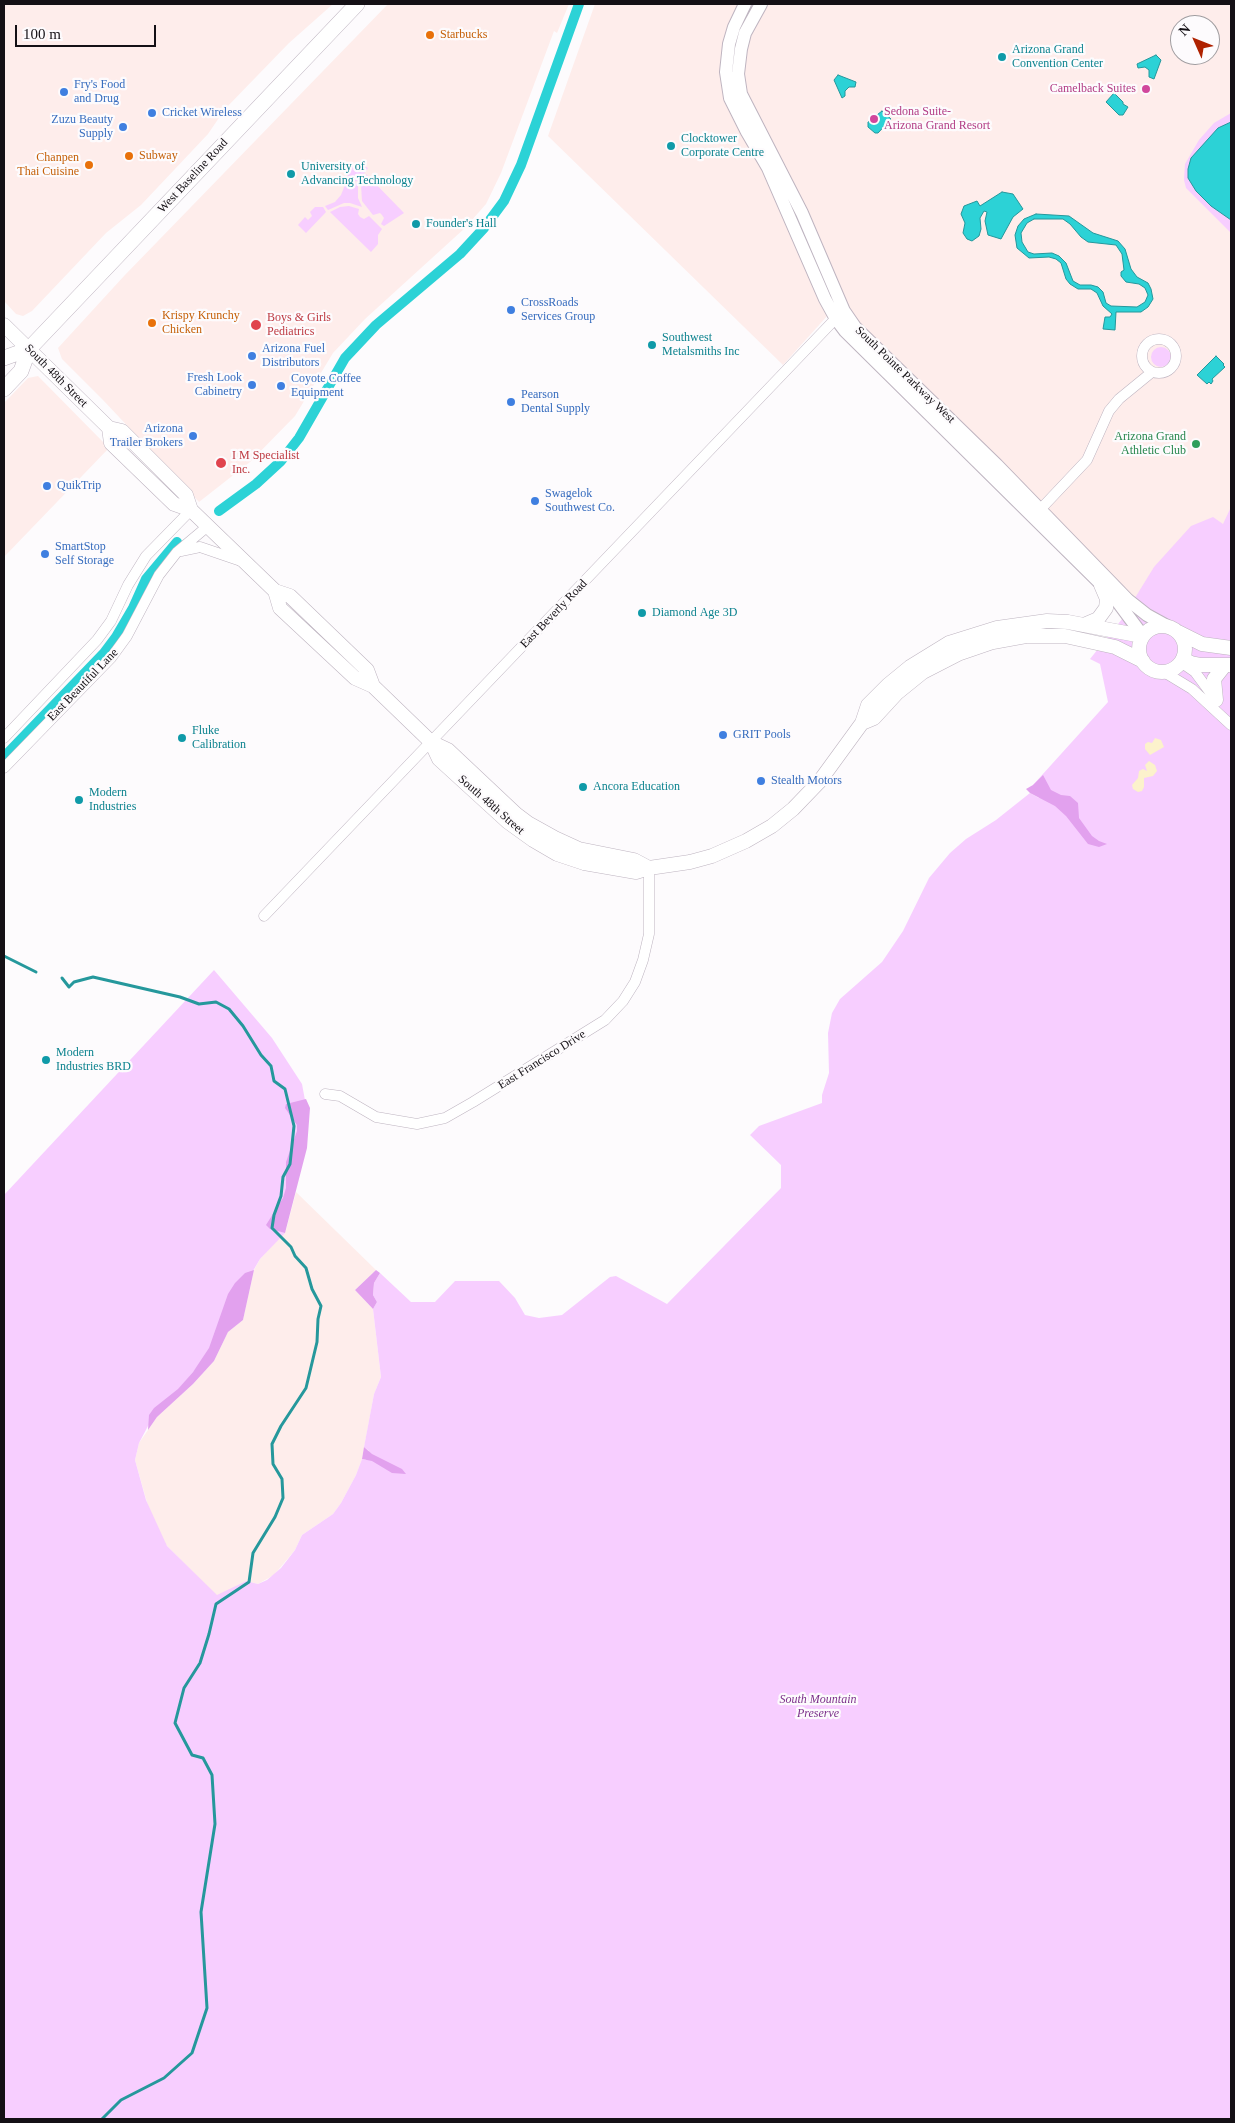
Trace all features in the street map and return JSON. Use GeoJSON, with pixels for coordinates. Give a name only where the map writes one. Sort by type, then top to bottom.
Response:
{"type":"FeatureCollection","features":[{"type":"Feature","properties":{"kind":"main road","name":"West Baseline Road"},"geometry":{"type":"LineString","coordinates":[[29,349],[357,4]]}},
{"type":"Feature","properties":{"kind":"main road","name":"South 48th Street"},"geometry":{"type":"LineString","coordinates":[[4,324],[108,428],[111,443],[174,504],[191,510],[208,526],[275,591],[280,608],[355,678],[373,686],[431,742],[439,759],[508,822],[533,840],[557,854],[584,863],[623,872],[636,872],[712,856],[762,833],[793,809],[820,782],[862,723],[868,706],[888,685],[910,666],[949,643],[981,632],[1030,622],[1068,622],[1143,636]]}},
{"type":"Feature","properties":{"kind":"main road"},"geometry":{"type":"LineString","coordinates":[[4,358],[29,349]]}},
{"type":"Feature","properties":{"kind":"main road"},"geometry":{"type":"LineString","coordinates":[[4,389],[20,371],[29,349]]}},
{"type":"Feature","properties":{"kind":"main road"},"geometry":{"type":"LineString","coordinates":[[1084,625],[1098,619],[1106,608],[1107,599],[1101,586]]}},
{"type":"Feature","properties":{"kind":"main road"},"geometry":{"type":"LineString","coordinates":[[1172,629],[1185,645],[1182,661],[1164,672],[1152,670],[1143,661],[1139,652],[1143,636],[1156,626],[1172,629],[1202,644],[1231,648]]}},
{"type":"Feature","properties":{"kind":"main road","name":"South 48th Street"},"geometry":{"type":"LineString","coordinates":[[862,723],[874,718],[897,693],[923,672],[958,654],[992,642],[1026,636],[1065,636],[1115,647],[1143,661]]}},
{"type":"Feature","properties":{"kind":"main road"},"geometry":{"type":"LineString","coordinates":[[1182,661],[1201,665],[1228,665]]}},
{"type":"Feature","properties":{"kind":"main road"},"geometry":{"type":"LineString","coordinates":[[1216,700],[1214,679],[1228,665]]}},
{"type":"Feature","properties":{"kind":"street","name":"South Pointe Parkway West"},"geometry":{"type":"LineString","coordinates":[[745,4],[734,27],[729,44],[726,72],[730,98],[768,168],[825,299],[855,327],[1037,513],[1134,606],[1172,629]]}},
{"type":"Feature","properties":{"kind":"street","name":"South Pointe Parkway West"},"geometry":{"type":"LineString","coordinates":[[761,4],[745,33],[741,49],[738,74],[741,94],[802,213],[840,315]]}},
{"type":"Feature","properties":{"kind":"street","name":"East Beverly Road"},"geometry":{"type":"LineString","coordinates":[[264,916],[840,315]]}},
{"type":"Feature","properties":{"kind":"street"},"geometry":{"type":"LineString","coordinates":[[1037,513],[1087,460],[1108,411],[1152,372]]}},
{"type":"Feature","properties":{"kind":"street","name":"East Beautiful Lane"},"geometry":{"type":"LineString","coordinates":[[4,738],[97,640],[111,621],[128,585],[146,556],[191,510]]}},
{"type":"Feature","properties":{"kind":"street","name":"South Pointe Parkway West"},"geometry":{"type":"LineString","coordinates":[[1037,513],[1101,586],[1119,603],[1143,636]]}},
{"type":"Feature","properties":{"kind":"street","name":"East Beautiful Lane"},"geometry":{"type":"LineString","coordinates":[[4,768],[111,658],[127,636],[159,575],[177,552],[208,526]]}},
{"type":"Feature","properties":{"kind":"street"},"geometry":{"type":"LineString","coordinates":[[177,552],[200,547],[245,562]]}},
{"type":"Feature","properties":{"kind":"street"},"geometry":{"type":"LineString","coordinates":[[1182,661],[1195,672],[1231,721]]}},
{"type":"Feature","properties":{"kind":"street"},"geometry":{"type":"LineString","coordinates":[[1164,672],[1192,689],[1231,725]]}},
{"type":"Feature","properties":{"kind":"street","name":"East Francisco Drive"},"geometry":{"type":"LineString","coordinates":[[325,1094],[340,1096],[376,1117],[417,1124],[445,1118],[605,1020],[623,1001],[635,982],[643,960],[650,934],[649,868]]}},
{"type":"Feature","properties":{"kind":"shaded area"},"geometry":{"type":"Polygon","coordinates":[[[4,4],[333,4],[289,43],[225,109],[208,134],[141,205],[106,233],[32,311],[23,316],[16,314],[4,301],[4,4]]]}},
{"type":"Feature","properties":{"kind":"shaded area"},"geometry":{"type":"Polygon","coordinates":[[[388,4],[569,4],[557,33],[554,31],[501,173],[486,204],[465,228],[365,319],[333,353],[295,416],[250,462],[199,502],[62,359],[58,348],[124,276],[388,4]]]}},
{"type":"Feature","properties":{"kind":"shaded area"},"geometry":{"type":"Polygon","coordinates":[[[595,4],[741,4],[727,35],[764,166],[828,315],[783,365],[548,136],[595,4]]]}},
{"type":"Feature","properties":{"kind":"shaded area"},"geometry":{"type":"Polygon","coordinates":[[[768,4],[1231,4],[1231,643],[1141,607],[852,316],[745,93],[743,52],[759,16],[768,4]]]}},
{"type":"Feature","properties":{"kind":"shaded area"},"geometry":{"type":"Polygon","coordinates":[[[38,376],[109,448],[4,557],[4,403],[28,378],[38,376]]]}},
{"type":"Feature","properties":{"kind":"shaded area"},"geometry":{"type":"Polygon","coordinates":[[[1043,775],[1051,790],[1061,795],[1070,796],[1078,803],[1079,818],[1092,836],[1107,844],[1099,847],[1088,844],[1066,816],[1055,806],[1026,789],[1043,775]]]}},
{"type":"Feature","properties":{"kind":"shaded area"},"geometry":{"type":"Polygon","coordinates":[[[306,1099],[310,1108],[307,1148],[285,1233],[270,1229],[266,1225],[283,1198],[286,1188],[286,1162],[297,1131],[297,1125],[285,1108],[286,1104],[306,1099]]]}},
{"type":"Feature","properties":{"kind":"shaded area"},"geometry":{"type":"Polygon","coordinates":[[[296,1192],[376,1270],[355,1290],[373,1309],[381,1377],[374,1394],[362,1459],[356,1475],[333,1514],[302,1535],[295,1550],[274,1575],[258,1584],[246,1581],[217,1596],[165,1544],[148,1506],[135,1460],[139,1443],[157,1417],[193,1384],[214,1361],[228,1332],[243,1320],[254,1270],[260,1259],[286,1230],[296,1192]]]}},
{"type":"Feature","properties":{"kind":"shaded area"},"geometry":{"type":"Polygon","coordinates":[[[254,1270],[243,1320],[228,1332],[214,1361],[193,1384],[157,1417],[148,1430],[149,1415],[154,1408],[178,1389],[193,1372],[209,1348],[228,1294],[235,1283],[245,1273],[254,1270]]]}},
{"type":"Feature","properties":{"kind":"shaded area"},"geometry":{"type":"Polygon","coordinates":[[[376,1270],[380,1273],[374,1283],[373,1295],[377,1302],[373,1309],[355,1290],[376,1270]]]}},
{"type":"Feature","properties":{"kind":"shaded area"},"geometry":{"type":"Polygon","coordinates":[[[364,1447],[372,1454],[402,1469],[406,1474],[392,1473],[372,1461],[362,1459],[364,1447]]]}},
{"type":"Feature","properties":{"kind":"green space"},"geometry":{"type":"Polygon","coordinates":[[[1231,113],[1231,233],[1186,188],[1184,180],[1185,164],[1199,140],[1214,123],[1231,113]]]}},
{"type":"Feature","properties":{"kind":"green space"},"geometry":{"type":"Polygon","coordinates":[[[357,162],[368,168],[359,181],[346,182],[349,170],[357,162]]]}},
{"type":"Feature","properties":{"kind":"green space"},"geometry":{"type":"Polygon","coordinates":[[[366,174],[404,213],[384,226],[381,224],[384,218],[382,215],[380,213],[373,215],[362,201],[361,185],[366,174]]]}},
{"type":"Feature","properties":{"kind":"green space"},"geometry":{"type":"Polygon","coordinates":[[[358,183],[358,198],[362,207],[344,203],[328,210],[325,206],[335,202],[341,195],[345,185],[358,183]]]}},
{"type":"Feature","properties":{"kind":"green space"},"geometry":{"type":"Polygon","coordinates":[[[349,206],[359,209],[358,214],[360,217],[364,219],[369,216],[382,229],[378,235],[378,244],[371,252],[330,212],[340,207],[349,206]]]}},
{"type":"Feature","properties":{"kind":"green space"},"geometry":{"type":"Polygon","coordinates":[[[315,207],[323,207],[326,212],[306,233],[298,225],[305,217],[308,220],[312,216],[310,212],[315,207]]]}},
{"type":"Feature","properties":{"kind":"green space"},"geometry":{"type":"Polygon","coordinates":[[[1161,347],[1168,350],[1171,357],[1168,364],[1161,367],[1154,364],[1151,357],[1154,350],[1161,347]]]}},
{"type":"Feature","properties":{"kind":"green space","name":"South Mountain Preserve"},"geometry":{"type":"Polygon","coordinates":[[[1231,507],[1231,2119],[4,2119],[4,1195],[214,970],[272,1038],[302,1084],[307,1111],[276,1230],[285,1233],[260,1259],[253,1271],[243,1312],[148,1426],[139,1443],[135,1460],[146,1500],[167,1546],[217,1595],[246,1581],[258,1584],[267,1580],[281,1568],[295,1550],[302,1535],[333,1514],[356,1475],[362,1459],[366,1460],[369,1451],[364,1447],[374,1394],[381,1377],[373,1309],[377,1302],[373,1295],[374,1283],[380,1273],[411,1302],[435,1302],[455,1281],[499,1281],[515,1298],[525,1315],[539,1318],[562,1315],[610,1277],[616,1276],[667,1304],[781,1188],[781,1165],[750,1135],[759,1126],[822,1103],[822,1095],[829,1073],[828,1033],[832,1013],[840,999],[882,962],[903,931],[929,878],[950,853],[966,839],[996,820],[1030,793],[1039,798],[1033,785],[1108,702],[1100,664],[1090,659],[1122,619],[1154,567],[1191,526],[1213,517],[1223,524],[1231,507]]]}},
{"type":"Feature","properties":{"kind":"sand"},"geometry":{"type":"Polygon","coordinates":[[[1155,738],[1161,740],[1164,747],[1150,755],[1145,749],[1145,744],[1148,742],[1152,743],[1155,738]]]}},
{"type":"Feature","properties":{"kind":"sand"},"geometry":{"type":"Polygon","coordinates":[[[1149,761],[1155,765],[1157,771],[1153,776],[1144,778],[1144,787],[1142,791],[1138,792],[1133,789],[1132,785],[1138,778],[1139,771],[1143,769],[1147,771],[1145,765],[1149,761]]]}},
{"type":"Feature","properties":{"kind":"water"},"geometry":{"type":"Polygon","coordinates":[[[1156,55],[1161,60],[1154,79],[1149,77],[1149,70],[1145,67],[1138,68],[1137,64],[1156,55]]]}},
{"type":"Feature","properties":{"kind":"water"},"geometry":{"type":"Polygon","coordinates":[[[838,75],[856,82],[855,87],[849,87],[842,98],[834,80],[838,75]]]}},
{"type":"Feature","properties":{"kind":"water"},"geometry":{"type":"Polygon","coordinates":[[[1114,93],[1128,107],[1123,115],[1119,115],[1106,102],[1114,93]]]}},
{"type":"Feature","properties":{"kind":"water"},"geometry":{"type":"Polygon","coordinates":[[[882,111],[891,119],[878,133],[875,133],[868,127],[868,122],[882,111]]]}},
{"type":"Feature","properties":{"kind":"water"},"geometry":{"type":"Polygon","coordinates":[[[1231,122],[1231,220],[1211,206],[1196,191],[1188,178],[1188,169],[1191,158],[1218,128],[1231,122]]]}},
{"type":"Feature","properties":{"kind":"water"},"geometry":{"type":"Polygon","coordinates":[[[1002,192],[1013,194],[1023,209],[1013,217],[1001,239],[988,235],[985,221],[987,212],[984,211],[980,218],[981,229],[979,236],[972,241],[967,239],[963,233],[965,223],[961,214],[964,206],[977,201],[980,206],[1002,192]]]}},
{"type":"Feature","properties":{"kind":"water"},"geometry":{"type":"Polygon","coordinates":[[[1036,214],[1069,216],[1093,233],[1118,241],[1125,249],[1131,269],[1137,277],[1148,283],[1151,289],[1153,299],[1148,307],[1141,312],[1116,312],[1115,330],[1103,329],[1105,317],[1110,317],[1112,314],[1103,306],[1097,293],[1091,289],[1078,289],[1070,284],[1066,279],[1061,263],[1056,259],[1049,257],[1029,258],[1017,248],[1015,235],[1018,226],[1024,219],[1036,214]],[[1034,219],[1027,223],[1021,233],[1022,242],[1028,252],[1034,254],[1052,253],[1059,256],[1066,263],[1073,281],[1080,285],[1098,287],[1103,292],[1106,303],[1111,306],[1137,307],[1145,302],[1148,295],[1145,288],[1139,284],[1126,282],[1121,276],[1121,272],[1124,270],[1122,254],[1116,245],[1088,242],[1063,219],[1034,219]]]}},
{"type":"Feature","properties":{"kind":"water"},"geometry":{"type":"Polygon","coordinates":[[[1216,356],[1225,367],[1212,379],[1211,384],[1209,382],[1207,384],[1197,375],[1216,356]]]}},
{"type":"Feature","properties":{"kind":"waterway"},"geometry":{"type":"LineString","coordinates":[[219,511],[256,484],[281,461],[299,438],[345,358],[376,325],[460,254],[484,228],[504,201],[521,165],[579,4]]}},
{"type":"Feature","properties":{"kind":"waterway"},"geometry":{"type":"LineString","coordinates":[[4,757],[104,653],[133,608],[146,579],[177,542]]}},
{"type":"Feature","properties":{"kind":"waterway"},"geometry":{"type":"LineString","coordinates":[[4,956],[36,972]]}},
{"type":"Feature","properties":{"kind":"waterway"},"geometry":{"type":"LineString","coordinates":[[62,978],[69,987],[74,982],[93,977],[180,997],[199,1004],[216,1002],[229,1009],[243,1026],[261,1055],[271,1066],[274,1081],[285,1089],[294,1126],[290,1164],[283,1177],[281,1196],[274,1215],[272,1228],[291,1247],[295,1256],[306,1268],[312,1289],[321,1306],[318,1319],[317,1342],[306,1388],[281,1426],[272,1444],[273,1464],[282,1479],[283,1498],[275,1517],[253,1553],[249,1582],[216,1604],[200,1663],[184,1688],[175,1723],[192,1755],[203,1758],[212,1775],[215,1824],[201,1912],[207,2008],[192,2053],[164,2078],[121,2100],[102,2119]]}},
{"type":"Feature","properties":{"kind":"place","name":"Starbucks"},"geometry":{"type":"Point","coordinates":[430,35]}},
{"type":"Feature","properties":{"kind":"place","name":"Arizona Grand Convention Center"},"geometry":{"type":"Point","coordinates":[1002,57]}},
{"type":"Feature","properties":{"kind":"place","name":"Camelback Suites"},"geometry":{"type":"Point","coordinates":[1146,89]}},
{"type":"Feature","properties":{"kind":"place","name":"Fry's Food and Drug"},"geometry":{"type":"Point","coordinates":[64,92]}},
{"type":"Feature","properties":{"kind":"place","name":"Cricket Wireless"},"geometry":{"type":"Point","coordinates":[152,113]}},
{"type":"Feature","properties":{"kind":"place","name":"Sedona Suite- Arizona Grand Resort"},"geometry":{"type":"Point","coordinates":[874,119]}},
{"type":"Feature","properties":{"kind":"place","name":"Zuzu Beauty Supply"},"geometry":{"type":"Point","coordinates":[123,127]}},
{"type":"Feature","properties":{"kind":"place","name":"Clocktower Corporate Centre"},"geometry":{"type":"Point","coordinates":[671,146]}},
{"type":"Feature","properties":{"kind":"place","name":"Subway"},"geometry":{"type":"Point","coordinates":[129,156]}},
{"type":"Feature","properties":{"kind":"place","name":"Chanpen Thai Cuisine"},"geometry":{"type":"Point","coordinates":[89,165]}},
{"type":"Feature","properties":{"kind":"place","name":"University of Advancing Technology"},"geometry":{"type":"Point","coordinates":[291,174]}},
{"type":"Feature","properties":{"kind":"place","name":"Founder's Hall"},"geometry":{"type":"Point","coordinates":[416,224]}},
{"type":"Feature","properties":{"kind":"place","name":"CrossRoads Services Group"},"geometry":{"type":"Point","coordinates":[511,310]}},
{"type":"Feature","properties":{"kind":"place","name":"Krispy Krunchy Chicken"},"geometry":{"type":"Point","coordinates":[152,323]}},
{"type":"Feature","properties":{"kind":"place","name":"Boys & Girls Pediatrics"},"geometry":{"type":"Point","coordinates":[256,325]}},
{"type":"Feature","properties":{"kind":"place","name":"Southwest Metalsmiths Inc"},"geometry":{"type":"Point","coordinates":[652,345]}},
{"type":"Feature","properties":{"kind":"place","name":"Arizona Fuel Distributors"},"geometry":{"type":"Point","coordinates":[252,356]}},
{"type":"Feature","properties":{"kind":"place","name":"Fresh Look Cabinetry"},"geometry":{"type":"Point","coordinates":[252,385]}},
{"type":"Feature","properties":{"kind":"place","name":"Coyote Coffee Equipment"},"geometry":{"type":"Point","coordinates":[281,386]}},
{"type":"Feature","properties":{"kind":"place","name":"Pearson Dental Supply"},"geometry":{"type":"Point","coordinates":[511,402]}},
{"type":"Feature","properties":{"kind":"place","name":"Arizona Trailer Brokers"},"geometry":{"type":"Point","coordinates":[193,436]}},
{"type":"Feature","properties":{"kind":"place","name":"Arizona Grand Athletic Club"},"geometry":{"type":"Point","coordinates":[1196,444]}},
{"type":"Feature","properties":{"kind":"place","name":"I M Specialist Inc."},"geometry":{"type":"Point","coordinates":[221,463]}},
{"type":"Feature","properties":{"kind":"place","name":"QuikTrip"},"geometry":{"type":"Point","coordinates":[47,486]}},
{"type":"Feature","properties":{"kind":"place","name":"Swagelok Southwest Co."},"geometry":{"type":"Point","coordinates":[535,501]}},
{"type":"Feature","properties":{"kind":"place","name":"SmartStop Self Storage"},"geometry":{"type":"Point","coordinates":[45,554]}},
{"type":"Feature","properties":{"kind":"place","name":"Diamond Age 3D"},"geometry":{"type":"Point","coordinates":[642,613]}},
{"type":"Feature","properties":{"kind":"place","name":"GRIT Pools"},"geometry":{"type":"Point","coordinates":[723,735]}},
{"type":"Feature","properties":{"kind":"place","name":"Fluke Calibration"},"geometry":{"type":"Point","coordinates":[182,738]}},
{"type":"Feature","properties":{"kind":"place","name":"Stealth Motors"},"geometry":{"type":"Point","coordinates":[761,781]}},
{"type":"Feature","properties":{"kind":"place","name":"Ancora Education"},"geometry":{"type":"Point","coordinates":[583,787]}},
{"type":"Feature","properties":{"kind":"place","name":"Modern Industries"},"geometry":{"type":"Point","coordinates":[79,800]}},
{"type":"Feature","properties":{"kind":"place","name":"Modern Industries BRD"},"geometry":{"type":"Point","coordinates":[46,1060]}}]}
